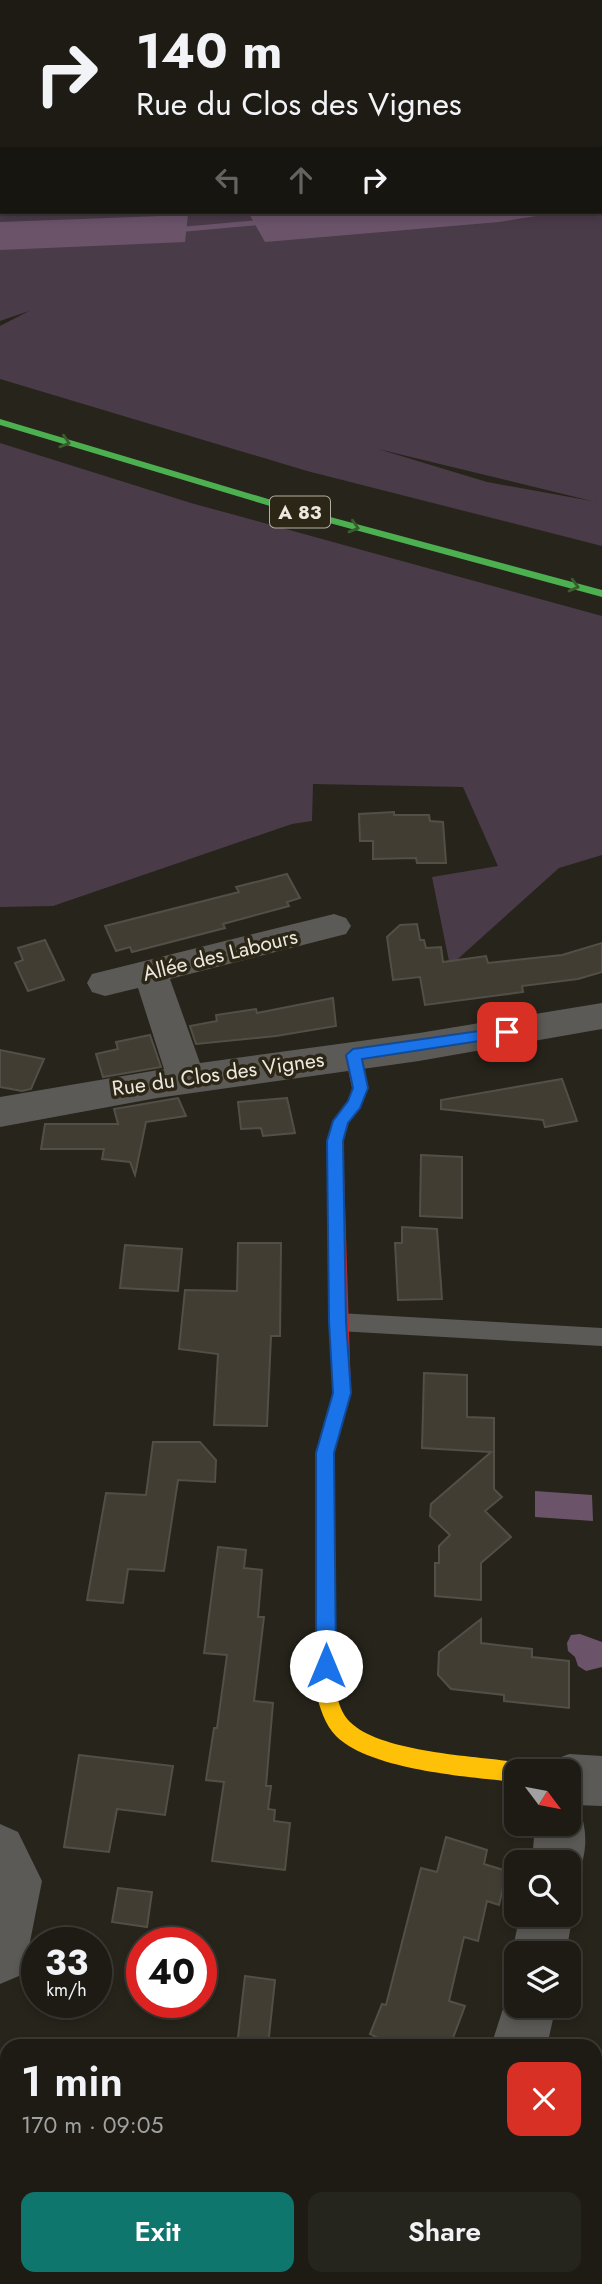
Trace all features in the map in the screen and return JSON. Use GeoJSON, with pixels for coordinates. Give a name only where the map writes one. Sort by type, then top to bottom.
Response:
{"type":"FeatureCollection","features":[{"type":"Feature","properties":{"kind":"main road","name":"A 83"},"geometry":{"type":"LineString","coordinates":[[0,422],[291,509],[602,594]]}},
{"type":"Feature","properties":{"kind":"main road"},"geometry":{"type":"LineString","coordinates":[[353,1055],[360,1088],[355,1104],[341,1121],[335,1141],[342,1393],[325,1453],[326,1692],[331,1713],[343,1731],[360,1742],[381,1750],[504,1770]]}},
{"type":"Feature","properties":{"kind":"street","name":"Allée des Labours"},"geometry":{"type":"LineString","coordinates":[[105,983],[334,926]]}},
{"type":"Feature","properties":{"kind":"street"},"geometry":{"type":"LineString","coordinates":[[150,972],[182,1064],[183,1078]]}},
{"type":"Feature","properties":{"kind":"street","name":"Rue du Clos des Vignes"},"geometry":{"type":"LineString","coordinates":[[0,1112],[183,1078],[427,1045],[602,1016]]}},
{"type":"Feature","properties":{"kind":"street"},"geometry":{"type":"LineString","coordinates":[[581,1780],[602,1781]]}},
{"type":"Feature","properties":{"kind":"street"},"geometry":{"type":"LineString","coordinates":[[0,1850],[16,1881],[0,1957]]}},
{"type":"Feature","properties":{"kind":"street"},"geometry":{"type":"LineString","coordinates":[[521,2039],[526,2018]]}},
{"type":"Feature","properties":{"kind":"lane"},"geometry":{"type":"LineString","coordinates":[[338,1322],[602,1337]]}},
{"type":"Feature","properties":{"kind":"shaded area"},"geometry":{"type":"Polygon","coordinates":[[[0,214],[602,214],[602,546],[307,471],[0,379],[0,326],[29,311],[0,321],[0,214]],[[378,449],[487,482],[593,501],[378,449]]]}},
{"type":"Feature","properties":{"kind":"shaded area"},"geometry":{"type":"Polygon","coordinates":[[[249,214],[549,214],[499,222],[265,242],[249,214]]]}},
{"type":"Feature","properties":{"kind":"shaded area"},"geometry":{"type":"Polygon","coordinates":[[[188,215],[185,242],[0,250],[0,222],[188,215]]]}},
{"type":"Feature","properties":{"kind":"shaded area"},"geometry":{"type":"Polygon","coordinates":[[[0,443],[191,503],[602,616],[602,855],[559,868],[450,966],[432,877],[498,866],[463,787],[313,784],[312,821],[292,824],[53,906],[0,907],[0,443]]]}},
{"type":"Feature","properties":{"kind":"shaded area"},"geometry":{"type":"Polygon","coordinates":[[[535,1491],[592,1495],[593,1521],[535,1517],[535,1491]]]}},
{"type":"Feature","properties":{"kind":"shaded area"},"geometry":{"type":"Polygon","coordinates":[[[580,1634],[602,1642],[602,1667],[586,1671],[578,1666],[575,1657],[568,1651],[567,1643],[571,1635],[580,1634]]]}},
{"type":"Feature","properties":{"kind":"building"},"geometry":{"type":"Polygon","coordinates":[[[394,812],[394,815],[429,815],[430,821],[443,822],[446,863],[417,863],[416,858],[373,859],[373,841],[360,841],[359,814],[394,812]]]}},
{"type":"Feature","properties":{"kind":"building"},"geometry":{"type":"Polygon","coordinates":[[[287,874],[300,898],[287,902],[289,906],[223,924],[225,928],[132,952],[130,947],[116,951],[105,926],[239,892],[236,887],[287,874]]]}},
{"type":"Feature","properties":{"kind":"building"},"geometry":{"type":"Polygon","coordinates":[[[417,924],[420,940],[424,940],[426,948],[441,947],[443,962],[486,956],[488,963],[562,955],[602,943],[602,972],[578,979],[522,986],[523,992],[425,1005],[420,977],[393,980],[387,937],[400,925],[417,924]]]}},
{"type":"Feature","properties":{"kind":"building"},"geometry":{"type":"Polygon","coordinates":[[[45,940],[64,980],[28,991],[15,963],[23,960],[18,948],[45,940]]]}},
{"type":"Feature","properties":{"kind":"building"},"geometry":{"type":"Polygon","coordinates":[[[333,998],[336,1026],[276,1036],[196,1044],[190,1026],[217,1021],[216,1015],[256,1009],[257,1013],[333,998]]]}},
{"type":"Feature","properties":{"kind":"building"},"geometry":{"type":"Polygon","coordinates":[[[150,1035],[161,1067],[103,1077],[96,1054],[118,1049],[116,1042],[150,1035]]]}},
{"type":"Feature","properties":{"kind":"building"},"geometry":{"type":"Polygon","coordinates":[[[0,1050],[44,1059],[31,1089],[22,1091],[0,1087],[0,1050]]]}},
{"type":"Feature","properties":{"kind":"building"},"geometry":{"type":"Polygon","coordinates":[[[562,1079],[577,1121],[545,1127],[543,1120],[441,1109],[441,1100],[562,1079]]]}},
{"type":"Feature","properties":{"kind":"building"},"geometry":{"type":"Polygon","coordinates":[[[178,1098],[186,1116],[146,1122],[135,1175],[130,1162],[102,1159],[104,1149],[41,1149],[45,1124],[118,1124],[114,1109],[178,1098]]]}},
{"type":"Feature","properties":{"kind":"building"},"geometry":{"type":"Polygon","coordinates":[[[287,1098],[295,1133],[263,1136],[261,1128],[241,1129],[238,1102],[287,1098]]]}},
{"type":"Feature","properties":{"kind":"building"},"geometry":{"type":"Polygon","coordinates":[[[421,1155],[462,1157],[462,1218],[420,1216],[421,1155]]]}},
{"type":"Feature","properties":{"kind":"building"},"geometry":{"type":"Polygon","coordinates":[[[402,1227],[437,1229],[442,1299],[398,1300],[395,1243],[402,1243],[402,1227]]]}},
{"type":"Feature","properties":{"kind":"building"},"geometry":{"type":"Polygon","coordinates":[[[238,1243],[281,1243],[280,1336],[271,1336],[267,1426],[214,1425],[218,1354],[179,1349],[185,1290],[237,1291],[238,1243]]]}},
{"type":"Feature","properties":{"kind":"building"},"geometry":{"type":"Polygon","coordinates":[[[125,1245],[182,1249],[178,1291],[120,1288],[125,1245]]]}},
{"type":"Feature","properties":{"kind":"building"},"geometry":{"type":"Polygon","coordinates":[[[424,1373],[467,1375],[467,1417],[494,1418],[494,1489],[502,1497],[485,1511],[511,1537],[481,1563],[481,1600],[435,1596],[435,1563],[439,1563],[439,1546],[450,1535],[430,1516],[431,1504],[491,1452],[422,1448],[424,1373]]]}},
{"type":"Feature","properties":{"kind":"building"},"geometry":{"type":"Polygon","coordinates":[[[153,1442],[200,1442],[216,1460],[215,1482],[178,1480],[164,1571],[128,1569],[123,1603],[87,1600],[106,1493],[146,1495],[153,1442]]]}},
{"type":"Feature","properties":{"kind":"building"},"geometry":{"type":"Polygon","coordinates":[[[218,1547],[246,1550],[244,1568],[262,1570],[258,1617],[264,1617],[254,1701],[273,1703],[266,1786],[271,1786],[268,1809],[275,1810],[274,1821],[290,1823],[285,1870],[212,1861],[224,1782],[206,1780],[214,1728],[217,1728],[227,1655],[204,1653],[218,1547]]]}},
{"type":"Feature","properties":{"kind":"building"},"geometry":{"type":"Polygon","coordinates":[[[481,1619],[481,1643],[532,1649],[532,1657],[569,1661],[569,1708],[504,1701],[504,1695],[451,1689],[438,1675],[439,1652],[481,1619]]]}},
{"type":"Feature","properties":{"kind":"building"},"geometry":{"type":"Polygon","coordinates":[[[79,1755],[173,1766],[165,1815],[117,1809],[109,1852],[64,1847],[79,1755]]]}},
{"type":"Feature","properties":{"kind":"building"},"geometry":{"type":"Polygon","coordinates":[[[446,1837],[487,1850],[484,1864],[504,1870],[504,1884],[499,1905],[487,1901],[478,1941],[464,1937],[449,2001],[465,2006],[453,2039],[380,2039],[370,2034],[382,2004],[386,2005],[421,1868],[437,1872],[446,1837]]]}},
{"type":"Feature","properties":{"kind":"building"},"geometry":{"type":"Polygon","coordinates":[[[118,1888],[152,1892],[147,1927],[112,1922],[118,1888]]]}},
{"type":"Feature","properties":{"kind":"building"},"geometry":{"type":"Polygon","coordinates":[[[245,1976],[275,1980],[269,2039],[238,2039],[245,1976]]]}},
{"type":"Feature","properties":{"kind":"waterway"},"geometry":{"type":"LineString","coordinates":[[175,230],[265,222]]}},
{"type":"Feature","properties":{"kind":"traffic: fast"},"geometry":{"type":"LineString","coordinates":[[0,422],[304,513],[602,594]]}},
{"type":"Feature","properties":{"kind":"traffic: slow"},"geometry":{"type":"LineString","coordinates":[[331,1432],[325,1453],[326,1693],[335,1718],[345,1731],[359,1741],[378,1748],[426,1759],[504,1770]]}},
{"type":"Feature","properties":{"kind":"traffic: jam"},"geometry":{"type":"LineString","coordinates":[[331,1432],[342,1393],[335,1141],[341,1121],[355,1104],[360,1088],[353,1055]]}},
{"type":"Feature","properties":{"kind":"route"},"geometry":{"type":"LineString","coordinates":[[326,1666],[325,1453],[329,1431],[339,1412],[342,1393],[335,1141],[341,1121],[355,1104],[360,1088],[353,1055],[507,1032]]}}]}
